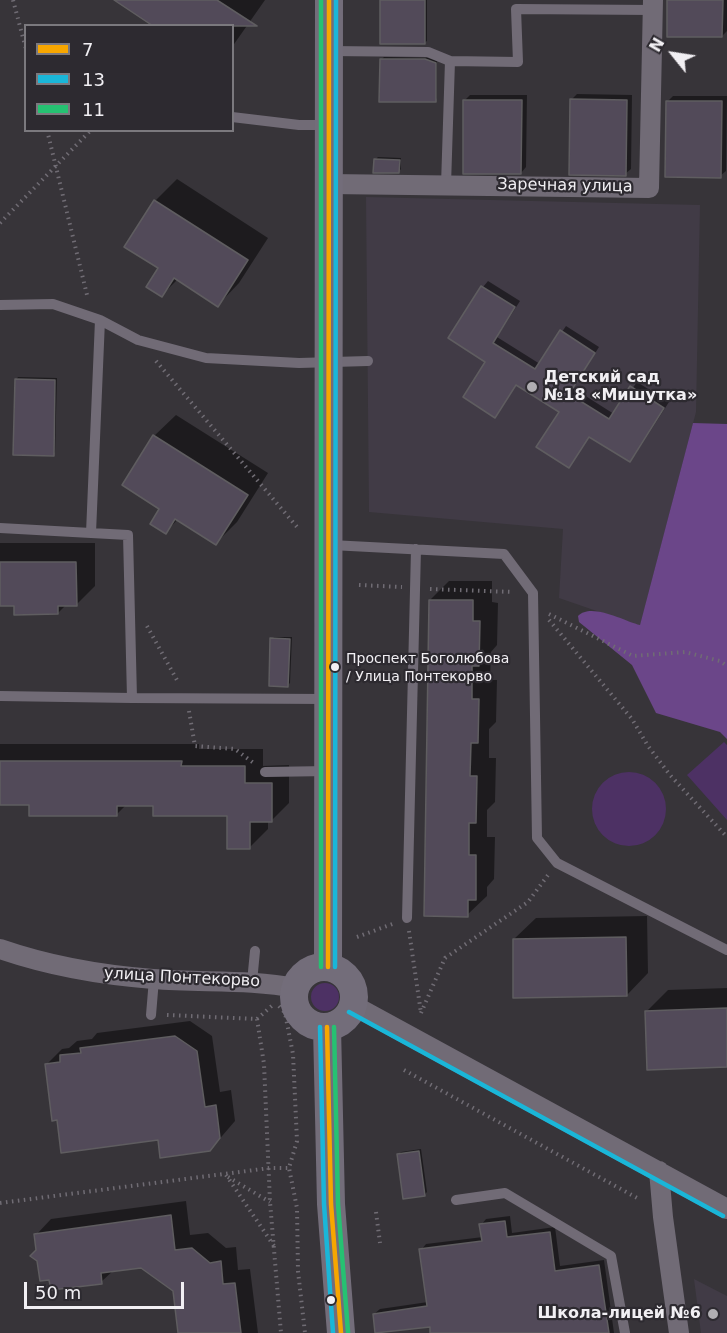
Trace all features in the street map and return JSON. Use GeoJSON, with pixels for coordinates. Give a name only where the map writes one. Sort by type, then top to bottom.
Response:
{"type":"FeatureCollection","features":[{"type":"Feature","properties":{"kind":"main road"},"geometry":{"type":"LineString","coordinates":[[328,967],[329,0]]}},
{"type":"Feature","properties":{"kind":"main road"},"geometry":{"type":"LineString","coordinates":[[317,967],[328,967],[346,976],[352,985],[353,1005],[344,1020],[327,1027],[317,1026],[301,1016],[294,997],[300,978],[317,967]]}},
{"type":"Feature","properties":{"kind":"main road"},"geometry":{"type":"LineString","coordinates":[[327,1027],[331,1204],[341,1333]]}},
{"type":"Feature","properties":{"kind":"street","name":"Заречная улица"},"geometry":{"type":"LineString","coordinates":[[328,184],[649,188],[653,5]]}},
{"type":"Feature","properties":{"kind":"street","name":"улица Понтекорво"},"geometry":{"type":"LineString","coordinates":[[0,949],[84,972],[154,979],[252,982],[296,988]]}},
{"type":"Feature","properties":{"kind":"street"},"geometry":{"type":"LineString","coordinates":[[353,1005],[727,1209]]}},
{"type":"Feature","properties":{"kind":"street"},"geometry":{"type":"LineString","coordinates":[[659,1171],[663,1217],[680,1333]]}},
{"type":"Feature","properties":{"kind":"lane"},"geometry":{"type":"LineString","coordinates":[[329,51],[428,52],[450,61],[518,62],[516,9],[653,5]]}},
{"type":"Feature","properties":{"kind":"lane"},"geometry":{"type":"LineString","coordinates":[[446,185],[450,61]]}},
{"type":"Feature","properties":{"kind":"lane"},"geometry":{"type":"LineString","coordinates":[[234,117],[299,126],[329,125]]}},
{"type":"Feature","properties":{"kind":"lane"},"geometry":{"type":"LineString","coordinates":[[0,305],[53,304],[100,320],[138,340],[206,358],[299,363],[368,362]]}},
{"type":"Feature","properties":{"kind":"lane"},"geometry":{"type":"LineString","coordinates":[[90,533],[100,320]]}},
{"type":"Feature","properties":{"kind":"lane"},"geometry":{"type":"LineString","coordinates":[[0,528],[128,535],[132,698]]}},
{"type":"Feature","properties":{"kind":"lane"},"geometry":{"type":"LineString","coordinates":[[328,545],[504,554],[533,593],[537,838],[557,863],[727,950]]}},
{"type":"Feature","properties":{"kind":"lane"},"geometry":{"type":"LineString","coordinates":[[407,918],[416,549]]}},
{"type":"Feature","properties":{"kind":"lane"},"geometry":{"type":"LineString","coordinates":[[0,696],[329,699]]}},
{"type":"Feature","properties":{"kind":"lane"},"geometry":{"type":"LineString","coordinates":[[265,771],[329,771]]}},
{"type":"Feature","properties":{"kind":"lane"},"geometry":{"type":"LineString","coordinates":[[252,982],[255,951]]}},
{"type":"Feature","properties":{"kind":"lane"},"geometry":{"type":"LineString","coordinates":[[151,1015],[154,979]]}},
{"type":"Feature","properties":{"kind":"lane"},"geometry":{"type":"LineString","coordinates":[[456,1200],[505,1193],[611,1256],[625,1333]]}},
{"type":"Feature","properties":{"kind":"path"},"geometry":{"type":"LineString","coordinates":[[13,0],[24,41]]}},
{"type":"Feature","properties":{"kind":"path"},"geometry":{"type":"LineString","coordinates":[[48,132],[88,298],[100,320]]}},
{"type":"Feature","properties":{"kind":"path"},"geometry":{"type":"LineString","coordinates":[[0,223],[89,132]]}},
{"type":"Feature","properties":{"kind":"path"},"geometry":{"type":"LineString","coordinates":[[138,340],[297,527]]}},
{"type":"Feature","properties":{"kind":"path"},"geometry":{"type":"LineString","coordinates":[[359,585],[533,593]]}},
{"type":"Feature","properties":{"kind":"path"},"geometry":{"type":"LineString","coordinates":[[727,666],[720,661],[685,652],[633,656],[540,610],[632,718],[648,746],[670,775],[727,837]]}},
{"type":"Feature","properties":{"kind":"path"},"geometry":{"type":"LineString","coordinates":[[357,937],[407,918],[421,1013],[445,958],[528,902],[557,863]]}},
{"type":"Feature","properties":{"kind":"path"},"geometry":{"type":"LineString","coordinates":[[151,1015],[257,1019],[276,1003],[285,1013],[293,1054],[297,1141],[289,1168],[297,1208],[298,1271],[305,1333]]}},
{"type":"Feature","properties":{"kind":"path"},"geometry":{"type":"LineString","coordinates":[[257,1019],[264,1064],[270,1202],[281,1333]]}},
{"type":"Feature","properties":{"kind":"path"},"geometry":{"type":"LineString","coordinates":[[404,1071],[639,1199]]}},
{"type":"Feature","properties":{"kind":"path"},"geometry":{"type":"LineString","coordinates":[[0,1203],[270,1168],[289,1168]]}},
{"type":"Feature","properties":{"kind":"path"},"geometry":{"type":"LineString","coordinates":[[225,1175],[270,1202]]}},
{"type":"Feature","properties":{"kind":"path"},"geometry":{"type":"LineString","coordinates":[[225,1175],[274,1246]]}},
{"type":"Feature","properties":{"kind":"path"},"geometry":{"type":"LineString","coordinates":[[376,1212],[380,1243]]}},
{"type":"Feature","properties":{"kind":"path"},"geometry":{"type":"LineString","coordinates":[[276,1333],[280,1327]]}},
{"type":"Feature","properties":{"kind":"shaded area","name":"Детский сад №18 «Мишутка»"},"geometry":{"type":"Polygon","coordinates":[[[366,197],[700,205],[696,412],[640,626],[559,598],[563,529],[369,512],[366,197]]]}},
{"type":"Feature","properties":{"kind":"shaded area"},"geometry":{"type":"Polygon","coordinates":[[[693,423],[727,424],[727,739],[720,732],[656,713],[632,665],[579,622],[578,616],[584,612],[599,612],[640,625],[693,423]]]}},
{"type":"Feature","properties":{"kind":"shaded area"},"geometry":{"type":"Polygon","coordinates":[[[724,742],[727,745],[727,820],[687,775],[724,742]]]}},
{"type":"Feature","properties":{"kind":"shaded area"},"geometry":{"type":"Polygon","coordinates":[[[636,772],[656,782],[664,795],[666,809],[664,823],[656,836],[643,844],[622,846],[602,836],[594,823],[592,802],[602,782],[615,774],[636,772]]]}},
{"type":"Feature","properties":{"kind":"shaded area"},"geometry":{"type":"Polygon","coordinates":[[[325,983],[335,987],[339,997],[335,1007],[325,1011],[315,1007],[311,997],[315,987],[325,983]]]}},
{"type":"Feature","properties":{"kind":"shaded area","name":"Школа-лицей №6"},"geometry":{"type":"Polygon","coordinates":[[[694,1279],[727,1296],[727,1333],[701,1333],[694,1279]]]}},
{"type":"Feature","properties":{"kind":"building"},"geometry":{"type":"Polygon","coordinates":[[[114,0],[217,0],[257,26],[234,26],[234,24],[150,24],[114,0]]]}},
{"type":"Feature","properties":{"kind":"building"},"geometry":{"type":"Polygon","coordinates":[[[380,0],[425,0],[425,44],[380,44],[380,0]]]}},
{"type":"Feature","properties":{"kind":"building"},"geometry":{"type":"Polygon","coordinates":[[[667,0],[723,0],[722,37],[667,37],[667,0]]]}},
{"type":"Feature","properties":{"kind":"building"},"geometry":{"type":"Polygon","coordinates":[[[380,59],[425,59],[436,63],[436,102],[379,102],[380,59]]]}},
{"type":"Feature","properties":{"kind":"building"},"geometry":{"type":"Polygon","coordinates":[[[570,99],[627,100],[626,176],[569,175],[570,99]]]}},
{"type":"Feature","properties":{"kind":"building"},"geometry":{"type":"Polygon","coordinates":[[[463,100],[522,100],[521,174],[463,174],[463,100]]]}},
{"type":"Feature","properties":{"kind":"building"},"geometry":{"type":"Polygon","coordinates":[[[666,101],[722,101],[721,178],[665,177],[666,101]]]}},
{"type":"Feature","properties":{"kind":"building"},"geometry":{"type":"Polygon","coordinates":[[[374,159],[400,160],[399,173],[373,173],[374,159]]]}},
{"type":"Feature","properties":{"kind":"building"},"geometry":{"type":"Polygon","coordinates":[[[154,200],[248,260],[218,307],[174,278],[162,297],[146,287],[158,268],[124,247],[154,200]]]}},
{"type":"Feature","properties":{"kind":"building"},"geometry":{"type":"Polygon","coordinates":[[[481,286],[515,307],[493,343],[535,369],[560,330],[595,353],[569,394],[609,419],[630,386],[664,408],[630,462],[589,437],[569,468],[536,447],[559,412],[516,385],[495,418],[463,397],[485,362],[448,338],[481,286]]]}},
{"type":"Feature","properties":{"kind":"building"},"geometry":{"type":"Polygon","coordinates":[[[15,379],[55,380],[54,456],[13,455],[15,379]]]}},
{"type":"Feature","properties":{"kind":"building"},"geometry":{"type":"Polygon","coordinates":[[[153,435],[248,495],[216,545],[175,519],[166,534],[150,524],[159,509],[122,485],[153,435]]]}},
{"type":"Feature","properties":{"kind":"building"},"geometry":{"type":"Polygon","coordinates":[[[0,562],[76,562],[77,606],[58,606],[58,614],[14,615],[14,606],[0,606],[0,562]]]}},
{"type":"Feature","properties":{"kind":"building"},"geometry":{"type":"Polygon","coordinates":[[[429,600],[473,600],[473,621],[480,621],[479,666],[472,666],[472,699],[479,699],[478,743],[471,743],[470,776],[477,776],[476,823],[469,823],[469,855],[476,855],[476,900],[468,900],[468,917],[424,916],[429,600]]]}},
{"type":"Feature","properties":{"kind":"building"},"geometry":{"type":"Polygon","coordinates":[[[270,638],[290,639],[288,687],[269,686],[270,638]]]}},
{"type":"Feature","properties":{"kind":"building"},"geometry":{"type":"Polygon","coordinates":[[[0,761],[182,761],[181,766],[245,766],[245,783],[272,783],[272,822],[250,822],[250,849],[227,849],[227,816],[153,816],[153,806],[117,806],[117,816],[29,816],[29,805],[0,805],[0,761]]]}},
{"type":"Feature","properties":{"kind":"building"},"geometry":{"type":"Polygon","coordinates":[[[626,937],[627,996],[513,998],[513,939],[626,937]]]}},
{"type":"Feature","properties":{"kind":"building"},"geometry":{"type":"Polygon","coordinates":[[[727,1008],[727,1067],[647,1070],[645,1011],[727,1008]]]}},
{"type":"Feature","properties":{"kind":"building"},"geometry":{"type":"Polygon","coordinates":[[[175,1036],[197,1051],[205,1107],[216,1105],[220,1138],[210,1151],[160,1158],[158,1140],[61,1153],[57,1120],[52,1121],[45,1064],[60,1062],[60,1055],[81,1053],[80,1048],[175,1036]]]}},
{"type":"Feature","properties":{"kind":"building"},"geometry":{"type":"Polygon","coordinates":[[[419,1151],[425,1196],[403,1199],[397,1154],[419,1151]]]}},
{"type":"Feature","properties":{"kind":"building"},"geometry":{"type":"Polygon","coordinates":[[[171,1215],[175,1250],[192,1248],[210,1263],[221,1261],[223,1284],[235,1283],[241,1333],[178,1333],[173,1291],[141,1268],[101,1273],[102,1284],[51,1290],[49,1280],[40,1281],[37,1261],[30,1256],[36,1250],[34,1234],[171,1215]]]}},
{"type":"Feature","properties":{"kind":"building"},"geometry":{"type":"Polygon","coordinates":[[[505,1221],[507,1237],[550,1232],[555,1271],[599,1265],[609,1333],[430,1333],[430,1327],[375,1333],[373,1314],[427,1306],[419,1249],[482,1241],[479,1224],[505,1221]]]}},
{"type":"Feature","properties":{"kind":"transit line","name":"11"},"geometry":{"type":"LineString","coordinates":[[321,0],[321,967]]}},
{"type":"Feature","properties":{"kind":"transit line","name":"7"},"geometry":{"type":"LineString","coordinates":[[328,967],[329,0]]}},
{"type":"Feature","properties":{"kind":"transit line","name":"13"},"geometry":{"type":"LineString","coordinates":[[335,967],[336,0]]}},
{"type":"Feature","properties":{"kind":"transit line","name":"13"},"geometry":{"type":"LineString","coordinates":[[349,1012],[723,1216]]}},
{"type":"Feature","properties":{"kind":"transit line","name":"13"},"geometry":{"type":"LineString","coordinates":[[320,1027],[324,1204],[333,1333]]}},
{"type":"Feature","properties":{"kind":"transit line","name":"7"},"geometry":{"type":"LineString","coordinates":[[327,1027],[331,1204],[341,1333]]}},
{"type":"Feature","properties":{"kind":"transit line","name":"11"},"geometry":{"type":"LineString","coordinates":[[334,1027],[338,1204],[348,1332]]}},
{"type":"Feature","properties":{"kind":"place","name":"Детский сад №18 «Мишутка»"},"geometry":{"type":"Point","coordinates":[532,387]}},
{"type":"Feature","properties":{"kind":"place","name":"Проспект Боголюбова / Улица Понтекорво"},"geometry":{"type":"Point","coordinates":[335,667]}},
{"type":"Feature","properties":{"kind":"place","name":"Школа-лицей №6"},"geometry":{"type":"Point","coordinates":[713,1314]}}]}
